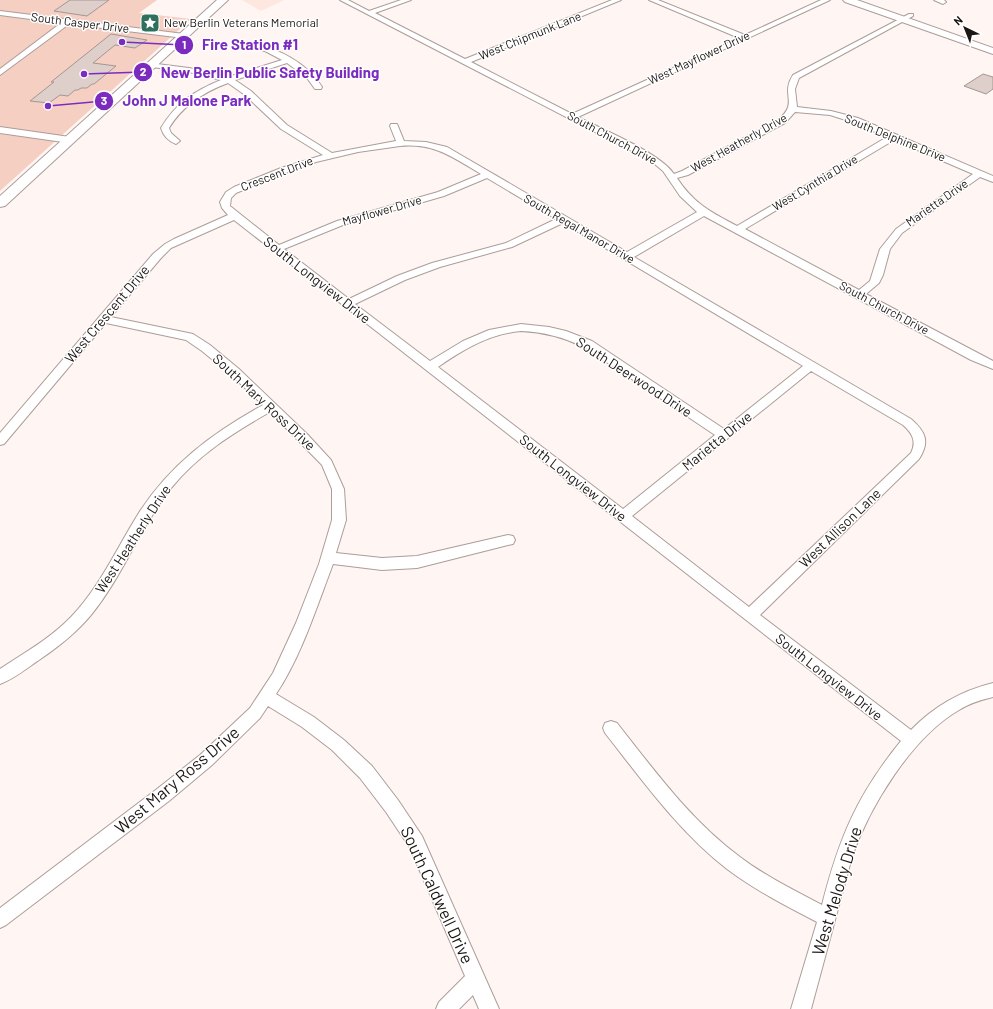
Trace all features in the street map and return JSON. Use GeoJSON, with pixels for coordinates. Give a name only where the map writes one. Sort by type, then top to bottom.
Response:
{"type":"FeatureCollection","features":[{"type":"Feature","properties":{"kind":"main road"},"geometry":{"type":"LineString","coordinates":[[0,203],[223,0]]}},
{"type":"Feature","properties":{"kind":"main road"},"geometry":{"type":"LineString","coordinates":[[848,0],[993,43]]}},
{"type":"Feature","properties":{"kind":"main road"},"geometry":{"type":"LineString","coordinates":[[870,0],[906,17],[993,51]]}},
{"type":"Feature","properties":{"kind":"street","name":"South Church Drive"},"geometry":{"type":"LineString","coordinates":[[342,0],[654,159],[666,169],[683,194],[704,212],[975,357],[993,365]]}},
{"type":"Feature","properties":{"kind":"street"},"geometry":{"type":"LineString","coordinates":[[369,13],[408,0]]}},
{"type":"Feature","properties":{"kind":"street","name":"West Chipmunk Lane"},"geometry":{"type":"LineString","coordinates":[[465,62],[618,0]]}},
{"type":"Feature","properties":{"kind":"street"},"geometry":{"type":"LineString","coordinates":[[652,0],[744,37]]}},
{"type":"Feature","properties":{"kind":"street","name":"West Mayflower Drive"},"geometry":{"type":"LineString","coordinates":[[571,117],[827,0]]}},
{"type":"Feature","properties":{"kind":"street"},"geometry":{"type":"LineString","coordinates":[[359,8],[367,3]]}},
{"type":"Feature","properties":{"kind":"street","name":"South Casper Drive"},"geometry":{"type":"LineString","coordinates":[[0,13],[184,36]]}},
{"type":"Feature","properties":{"kind":"street","name":"West Heatherly Drive"},"geometry":{"type":"LineString","coordinates":[[672,177],[685,173],[782,121],[791,114],[793,109],[791,87],[796,77],[906,17]]}},
{"type":"Feature","properties":{"kind":"street"},"geometry":{"type":"LineString","coordinates":[[0,73],[68,22]]}},
{"type":"Feature","properties":{"kind":"street"},"geometry":{"type":"LineString","coordinates":[[250,45],[268,49],[312,77],[318,87]]}},
{"type":"Feature","properties":{"kind":"street"},"geometry":{"type":"LineString","coordinates":[[176,142],[167,134],[165,128],[174,113],[196,95],[230,80],[286,61]]}},
{"type":"Feature","properties":{"kind":"street"},"geometry":{"type":"LineString","coordinates":[[156,62],[230,80],[248,92],[284,127],[329,155]]}},
{"type":"Feature","properties":{"kind":"street","name":"South Delphine Drive"},"geometry":{"type":"LineString","coordinates":[[793,109],[844,116],[993,179]]}},
{"type":"Feature","properties":{"kind":"street"},"geometry":{"type":"LineString","coordinates":[[394,126],[401,143]]}},
{"type":"Feature","properties":{"kind":"street"},"geometry":{"type":"LineString","coordinates":[[0,130],[70,140]]}},
{"type":"Feature","properties":{"kind":"street","name":"West Cynthia Drive"},"geometry":{"type":"LineString","coordinates":[[737,230],[894,136]]}},
{"type":"Feature","properties":{"kind":"street","name":"South Regal Manor Drive"},"geometry":{"type":"LineString","coordinates":[[329,155],[401,143],[423,143],[435,146],[487,175],[907,422],[918,432],[919,436]]}},
{"type":"Feature","properties":{"kind":"street","name":"Crescent Drive"},"geometry":{"type":"LineString","coordinates":[[235,216],[226,208],[225,203],[233,191],[274,173],[329,155]]}},
{"type":"Feature","properties":{"kind":"street","name":"Marietta Drive"},"geometry":{"type":"LineString","coordinates":[[859,295],[874,284],[885,249],[898,231],[980,173]]}},
{"type":"Feature","properties":{"kind":"street","name":"Mayflower Drive"},"geometry":{"type":"LineString","coordinates":[[277,248],[340,223],[441,194],[487,175]]}},
{"type":"Feature","properties":{"kind":"street"},"geometry":{"type":"LineString","coordinates":[[626,257],[704,212]]}},
{"type":"Feature","properties":{"kind":"street","name":"South Longview Drive"},"geometry":{"type":"LineString","coordinates":[[235,216],[912,740]]}},
{"type":"Feature","properties":{"kind":"street","name":"West Crescent Drive"},"geometry":{"type":"LineString","coordinates":[[0,441],[143,271],[168,246],[235,216]]}},
{"type":"Feature","properties":{"kind":"street"},"geometry":{"type":"LineString","coordinates":[[348,303],[401,278],[436,265],[509,245],[563,220]]}},
{"type":"Feature","properties":{"kind":"street","name":"South Mary Ross Drive"},"geometry":{"type":"LineString","coordinates":[[103,319],[189,337],[212,352],[328,463],[338,489],[339,520],[328,558]]}},
{"type":"Feature","properties":{"kind":"street","name":"South Deerwood Drive"},"geometry":{"type":"LineString","coordinates":[[430,367],[480,337],[496,332],[520,328],[554,330],[588,344],[724,435]]}},
{"type":"Feature","properties":{"kind":"street","name":"Marietta Drive"},"geometry":{"type":"LineString","coordinates":[[622,517],[811,365]]}},
{"type":"Feature","properties":{"kind":"street","name":"West Heatherly Drive"},"geometry":{"type":"LineString","coordinates":[[0,677],[38,652],[75,623],[98,594],[143,519],[176,474],[203,450],[234,427],[270,406]]}},
{"type":"Feature","properties":{"kind":"street","name":"West Allison Lane"},"geometry":{"type":"LineString","coordinates":[[750,616],[915,456],[920,449],[921,441],[919,436]]}},
{"type":"Feature","properties":{"kind":"street"},"geometry":{"type":"LineString","coordinates":[[328,558],[382,564],[417,562],[508,540]]}},
{"type":"Feature","properties":{"kind":"street","name":"West Mary Ross Drive"},"geometry":{"type":"LineString","coordinates":[[0,919],[98,846],[206,760],[255,713],[279,677],[303,623],[328,558]]}},
{"type":"Feature","properties":{"kind":"street","name":"West Melody Drive"},"geometry":{"type":"LineString","coordinates":[[802,1009],[838,875],[856,824],[875,790],[912,740],[931,720],[946,709],[973,695],[993,690]]}},
{"type":"Feature","properties":{"kind":"street","name":"South Caldwell Drive"},"geometry":{"type":"LineString","coordinates":[[266,696],[308,722],[338,745],[366,772],[392,806],[416,842],[489,1009]]}},
{"type":"Feature","properties":{"kind":"street"},"geometry":{"type":"LineString","coordinates":[[611,728],[681,816],[723,854],[743,869],[827,917]]}},
{"type":"Feature","properties":{"kind":"street"},"geometry":{"type":"LineString","coordinates":[[446,1009],[476,978]]}},
{"type":"Feature","properties":{"kind":"shaded area"},"geometry":{"type":"Polygon","coordinates":[[[0,0],[157,0],[139,13],[191,19],[0,191],[0,0]]]}},
{"type":"Feature","properties":{"kind":"shaded area"},"geometry":{"type":"Polygon","coordinates":[[[242,0],[284,0],[261,11],[242,0]]]}},
{"type":"Feature","properties":{"kind":"building"},"geometry":{"type":"Polygon","coordinates":[[[70,0],[109,0],[87,16],[54,11],[70,0]]]}},
{"type":"Feature","properties":{"kind":"building"},"geometry":{"type":"Polygon","coordinates":[[[111,34],[147,40],[135,48],[115,45],[93,63],[116,66],[87,88],[75,90],[68,96],[60,95],[49,103],[30,101],[54,82],[51,82],[111,34]]]}},
{"type":"Feature","properties":{"kind":"building"},"geometry":{"type":"Polygon","coordinates":[[[983,74],[993,77],[993,89],[986,94],[964,86],[983,74]]]}},
{"type":"Feature","properties":{"kind":"place","name":"New Berlin Veterans Memorial"},"geometry":{"type":"Point","coordinates":[150,23]}},
{"type":"Feature","properties":{"kind":"place","name":"Fire Station #1"},"geometry":{"type":"Point","coordinates":[122,42]}},
{"type":"Feature","properties":{"kind":"place","name":"New Berlin Public Safety Building"},"geometry":{"type":"Point","coordinates":[84,74]}},
{"type":"Feature","properties":{"kind":"place","name":"John J Malone Park"},"geometry":{"type":"Point","coordinates":[48,106]}}]}
